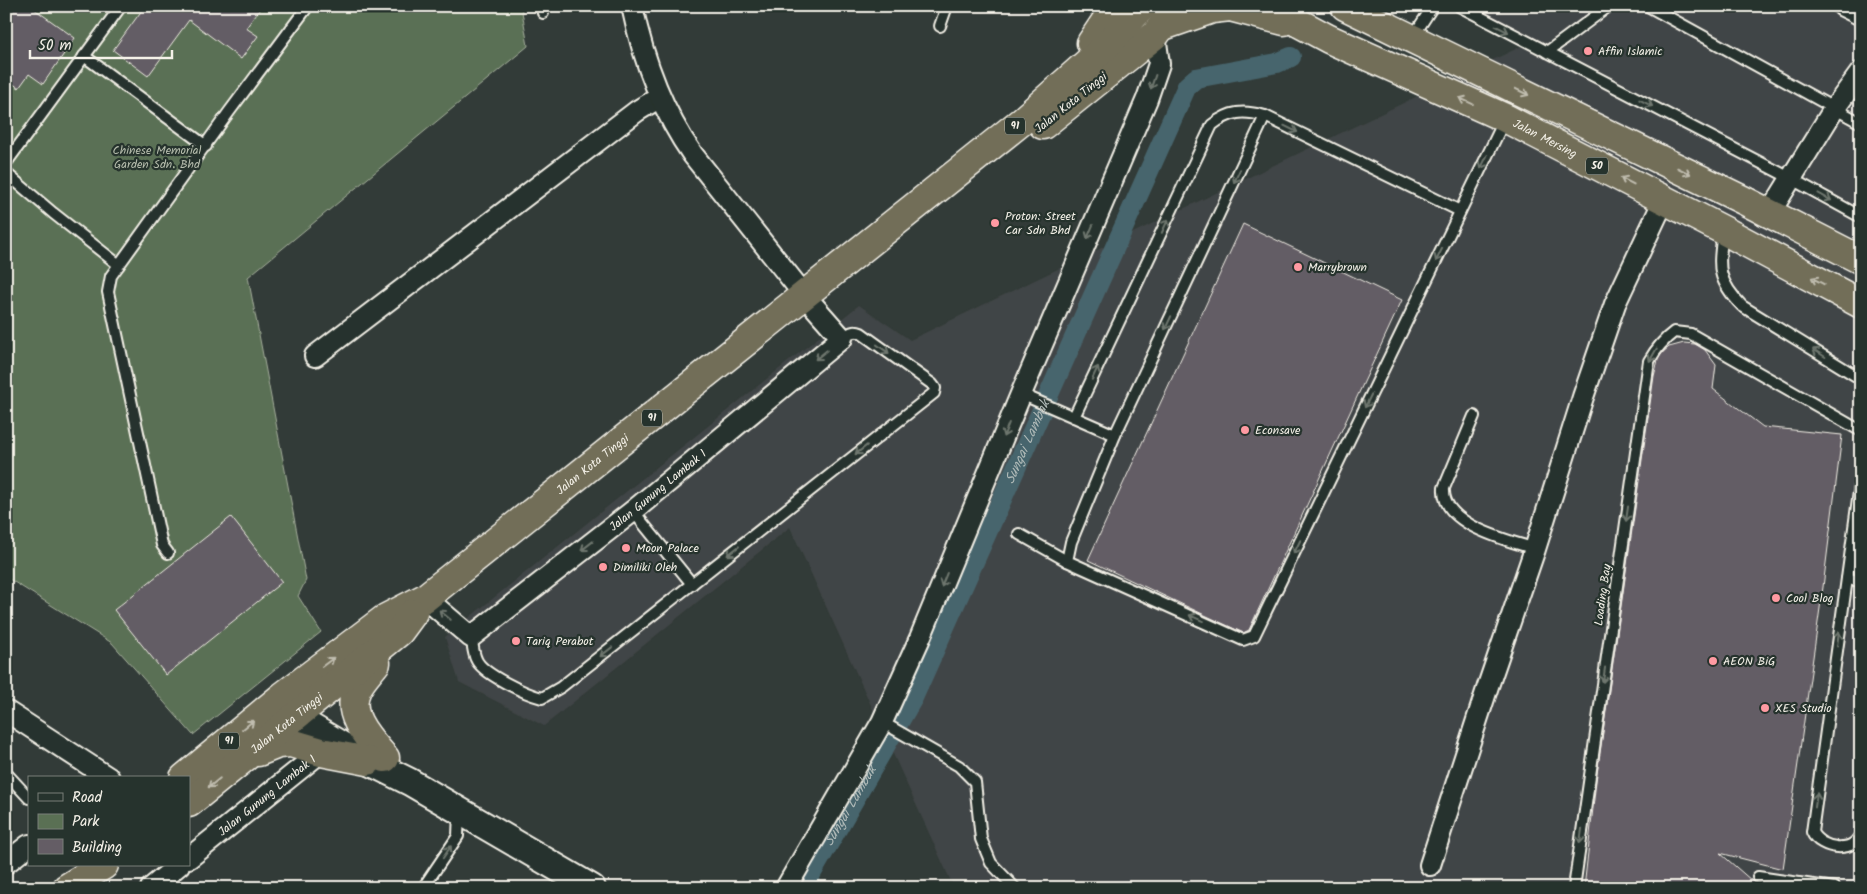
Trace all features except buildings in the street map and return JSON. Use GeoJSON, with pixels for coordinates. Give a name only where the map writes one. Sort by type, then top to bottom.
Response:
{"type":"FeatureCollection","features":[{"type":"Feature","properties":{"kind":"highway"},"geometry":{"type":"LineString","coordinates":[[1022,121],[1092,41],[1113,6]]}},
{"type":"Feature","properties":{"kind":"highway","name":"Jalan Kota Tinggi"},"geometry":{"type":"LineString","coordinates":[[190,802],[240,762],[292,705],[386,618],[425,598],[1022,121],[1104,48],[1143,6]]}},
{"type":"Feature","properties":{"kind":"highway","name":"Jalan Mersing"},"geometry":{"type":"LineString","coordinates":[[1267,6],[1312,30],[1505,118],[1723,230],[1861,304]]}},
{"type":"Feature","properties":{"kind":"highway","name":"Jalan Kota Tinggi"},"geometry":{"type":"LineString","coordinates":[[878,236],[1003,158],[1165,22],[1212,9],[1230,7],[1312,30]]}},
{"type":"Feature","properties":{"kind":"highway"},"geometry":{"type":"LineString","coordinates":[[1349,8],[1746,201],[1861,260]]}},
{"type":"Feature","properties":{"kind":"highway","name":"Jalan Kota Tinggi"},"geometry":{"type":"LineString","coordinates":[[187,776],[399,632],[425,598]]}},
{"type":"Feature","properties":{"kind":"highway"},"geometry":{"type":"LineString","coordinates":[[376,760],[364,732],[355,717],[354,700],[357,689],[399,632]]}},
{"type":"Feature","properties":{"kind":"highway"},"geometry":{"type":"LineString","coordinates":[[240,762],[278,744],[291,743],[321,752],[376,760]]}},
{"type":"Feature","properties":{"kind":"highway"},"geometry":{"type":"LineString","coordinates":[[52,888],[78,866]]}},
{"type":"Feature","properties":{"kind":"highway"},"geometry":{"type":"LineString","coordinates":[[67,888],[102,866]]}},
{"type":"Feature","properties":{"kind":"street"},"geometry":{"type":"LineString","coordinates":[[632,6],[646,59],[676,132],[805,296],[842,338]]}},
{"type":"Feature","properties":{"kind":"street"},"geometry":{"type":"LineString","coordinates":[[1844,6],[1861,15]]}},
{"type":"Feature","properties":{"kind":"street"},"geometry":{"type":"LineString","coordinates":[[786,888],[882,722],[1028,397],[1147,99],[1159,64],[1165,22]]}},
{"type":"Feature","properties":{"kind":"street"},"geometry":{"type":"LineString","coordinates":[[1769,214],[1834,109],[1861,72]]}},
{"type":"Feature","properties":{"kind":"street"},"geometry":{"type":"LineString","coordinates":[[315,356],[637,110],[660,97]]}},
{"type":"Feature","properties":{"kind":"street"},"geometry":{"type":"LineString","coordinates":[[1430,865],[1615,304],[1664,200]]}},
{"type":"Feature","properties":{"kind":"street","name":"Jalan Gunung Lambak 1"},"geometry":{"type":"LineString","coordinates":[[471,636],[633,511],[842,338]]}},
{"type":"Feature","properties":{"kind":"street"},"geometry":{"type":"LineString","coordinates":[[425,598],[471,636]]}},
{"type":"Feature","properties":{"kind":"street"},"geometry":{"type":"LineString","coordinates":[[292,705],[410,782],[465,823],[592,888]]}},
{"type":"Feature","properties":{"kind":"street"},"geometry":{"type":"LineString","coordinates":[[6,711],[106,776]]}},
{"type":"Feature","properties":{"kind":"street","name":"Jalan Gunung Lambak 1"},"geometry":{"type":"LineString","coordinates":[[190,857],[321,752]]}},
{"type":"Feature","properties":{"kind":"street"},"geometry":{"type":"LineString","coordinates":[[6,863],[28,846]]}},
{"type":"Feature","properties":{"kind":"street"},"geometry":{"type":"LineString","coordinates":[[158,886],[178,866]]}},
{"type":"Feature","properties":{"kind":"lane"},"geometry":{"type":"LineString","coordinates":[[6,163],[121,6]]}},
{"type":"Feature","properties":{"kind":"lane"},"geometry":{"type":"LineString","coordinates":[[168,553],[162,545],[108,292],[111,276],[308,6]]}},
{"type":"Feature","properties":{"kind":"lane"},"geometry":{"type":"LineString","coordinates":[[940,26],[947,6]]}},
{"type":"Feature","properties":{"kind":"lane"},"geometry":{"type":"LineString","coordinates":[[1411,38],[1433,6]]}},
{"type":"Feature","properties":{"kind":"lane"},"geometry":{"type":"LineString","coordinates":[[1459,6],[1790,178],[1861,217]]}},
{"type":"Feature","properties":{"kind":"lane"},"geometry":{"type":"LineString","coordinates":[[1547,52],[1609,6]]}},
{"type":"Feature","properties":{"kind":"lane"},"geometry":{"type":"LineString","coordinates":[[1648,6],[1861,123]]}},
{"type":"Feature","properties":{"kind":"lane"},"geometry":{"type":"LineString","coordinates":[[84,56],[206,146]]}},
{"type":"Feature","properties":{"kind":"lane"},"geometry":{"type":"LineString","coordinates":[[1074,417],[1212,125],[1224,116],[1249,112],[1265,116],[1460,211]]}},
{"type":"Feature","properties":{"kind":"lane"},"geometry":{"type":"LineString","coordinates":[[1068,560],[1072,542],[1115,435],[1265,116]]}},
{"type":"Feature","properties":{"kind":"lane"},"geometry":{"type":"LineString","coordinates":[[1019,534],[1068,560],[1243,640],[1254,636],[1505,118]]}},
{"type":"Feature","properties":{"kind":"lane"},"geometry":{"type":"LineString","coordinates":[[6,173],[52,213],[118,265]]}},
{"type":"Feature","properties":{"kind":"lane"},"geometry":{"type":"LineString","coordinates":[[1723,230],[1720,264],[1721,277],[1728,292],[1742,306],[1861,378]]}},
{"type":"Feature","properties":{"kind":"lane"},"geometry":{"type":"LineString","coordinates":[[471,636],[476,661],[485,670],[524,694],[542,698],[561,687],[934,393],[935,388],[932,384],[862,334],[856,331],[848,333],[842,338]]}},
{"type":"Feature","properties":{"kind":"lane","name":"Loading Bay"},"geometry":{"type":"LineString","coordinates":[[1574,888],[1649,361],[1662,341],[1674,332],[1691,334],[1861,431]]}},
{"type":"Feature","properties":{"kind":"lane"},"geometry":{"type":"LineString","coordinates":[[1028,397],[1115,435]]}},
{"type":"Feature","properties":{"kind":"lane"},"geometry":{"type":"LineString","coordinates":[[1474,416],[1444,488],[1443,496],[1446,504],[1458,516],[1478,530],[1535,549]]}},
{"type":"Feature","properties":{"kind":"lane"},"geometry":{"type":"LineString","coordinates":[[1861,477],[1812,832],[1814,838],[1823,844],[1848,847],[1856,843],[1860,837],[1861,830]]}},
{"type":"Feature","properties":{"kind":"lane"},"geometry":{"type":"LineString","coordinates":[[633,511],[692,584]]}},
{"type":"Feature","properties":{"kind":"lane"},"geometry":{"type":"LineString","coordinates":[[1847,579],[1861,581]]}},
{"type":"Feature","properties":{"kind":"lane"},"geometry":{"type":"LineString","coordinates":[[882,722],[959,766],[975,782],[980,839],[991,863],[1015,888]]}},
{"type":"Feature","properties":{"kind":"lane"},"geometry":{"type":"LineString","coordinates":[[6,774],[28,797]]}},
{"type":"Feature","properties":{"kind":"lane"},"geometry":{"type":"LineString","coordinates":[[423,888],[465,823]]}},
{"type":"Feature","properties":{"kind":"lane"},"geometry":{"type":"LineString","coordinates":[[1758,877],[1835,888]]}},
{"type":"Feature","properties":{"kind":"shaded area"},"geometry":{"type":"Polygon","coordinates":[[[1449,6],[1861,6],[1861,888],[954,888],[790,527],[544,726],[459,682],[445,637],[859,305],[910,340],[1524,45],[1449,6]]]}},
{"type":"Feature","properties":{"kind":"green space","name":"Chinese Memorial Garden Sdn. Bhd"},"geometry":{"type":"Polygon","coordinates":[[[6,6],[521,6],[528,46],[248,277],[306,580],[298,596],[321,632],[193,735],[112,643],[6,577],[6,6]]]}},
{"type":"Feature","properties":{"kind":"waterway","name":"Sungai Lambak"},"geometry":{"type":"LineString","coordinates":[[803,888],[913,698],[1187,86],[1196,78],[1277,63],[1291,57]]}},
{"type":"Feature","properties":{"kind":"place","name":"Affin Islamic"},"geometry":{"type":"Point","coordinates":[1588,51]}},
{"type":"Feature","properties":{"kind":"place","name":"Proton: Street Car Sdn Bhd"},"geometry":{"type":"Point","coordinates":[995,223]}},
{"type":"Feature","properties":{"kind":"place","name":"Marrybrown"},"geometry":{"type":"Point","coordinates":[1298,267]}},
{"type":"Feature","properties":{"kind":"place","name":"Econsave"},"geometry":{"type":"Point","coordinates":[1245,430]}},
{"type":"Feature","properties":{"kind":"place","name":"Moon Palace"},"geometry":{"type":"Point","coordinates":[626,548]}},
{"type":"Feature","properties":{"kind":"place","name":"Dimiliki Oleh"},"geometry":{"type":"Point","coordinates":[603,567]}},
{"type":"Feature","properties":{"kind":"place","name":"Cool Blog"},"geometry":{"type":"Point","coordinates":[1776,598]}},
{"type":"Feature","properties":{"kind":"place","name":"Tariq Perabot"},"geometry":{"type":"Point","coordinates":[516,641]}},
{"type":"Feature","properties":{"kind":"place","name":"AEON BiG"},"geometry":{"type":"Point","coordinates":[1713,661]}},
{"type":"Feature","properties":{"kind":"place","name":"XES Studio"},"geometry":{"type":"Point","coordinates":[1765,708]}}]}
